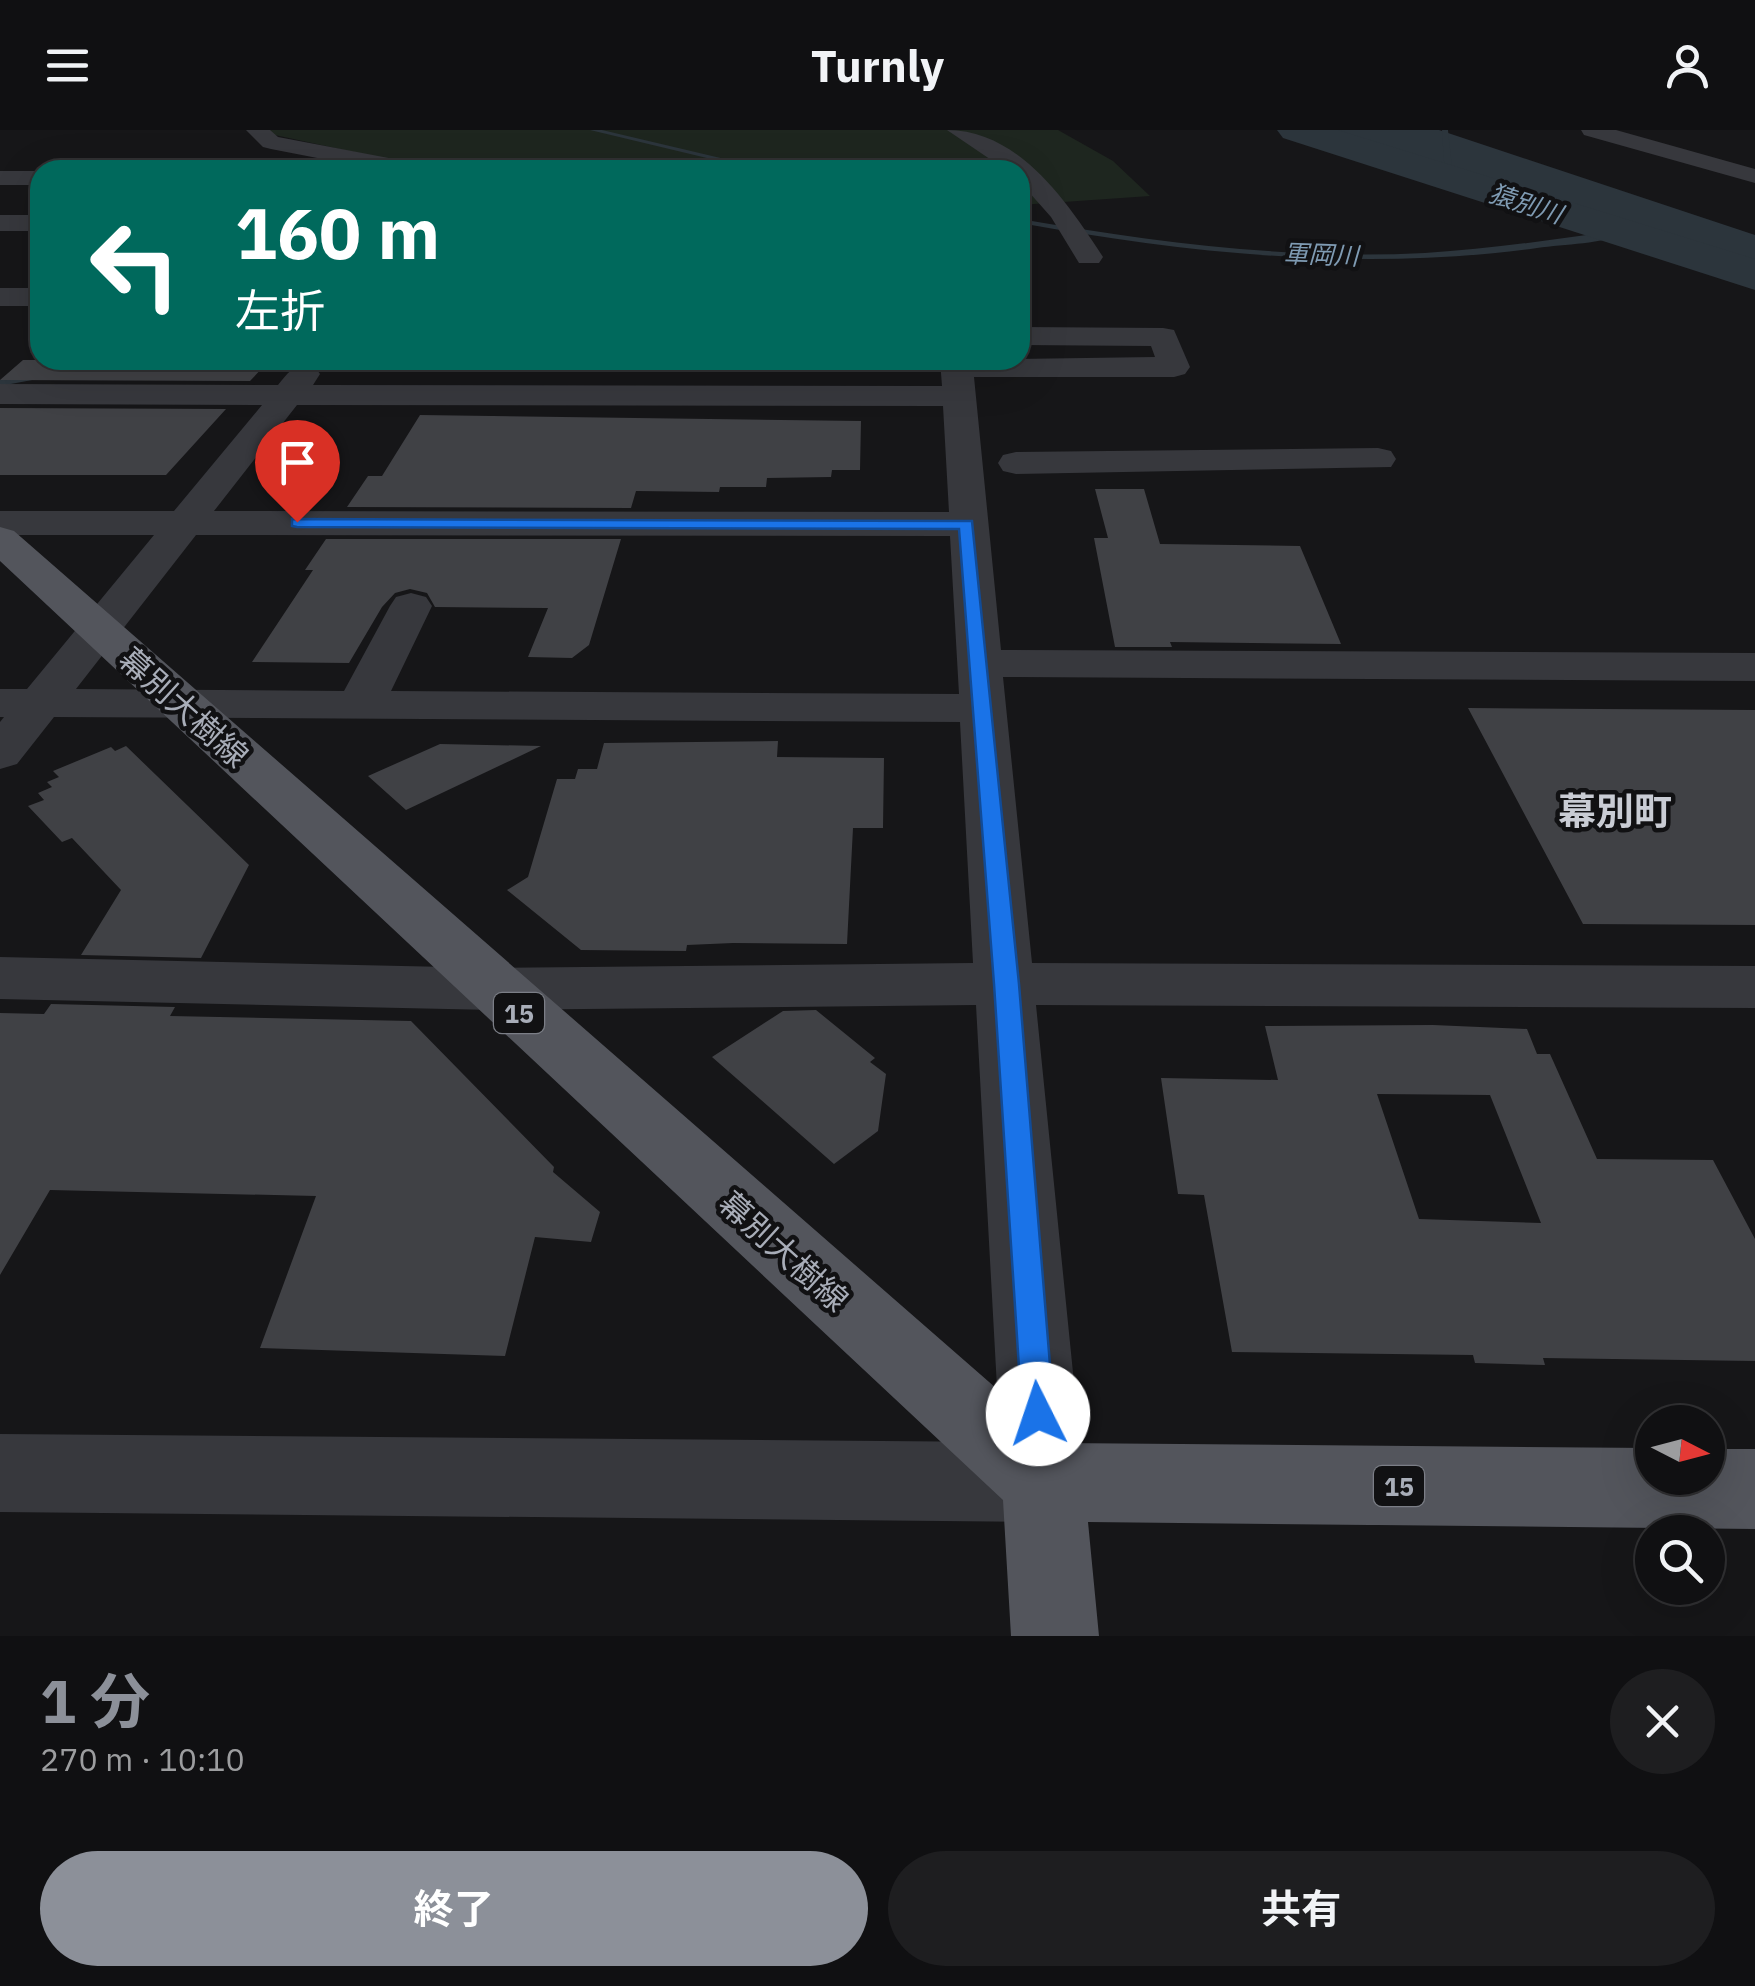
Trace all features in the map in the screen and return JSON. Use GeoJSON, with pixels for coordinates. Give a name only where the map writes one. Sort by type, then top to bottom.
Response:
{"type":"FeatureCollection","features":[{"type":"Feature","properties":{"kind":"main road","name":"幕別大樹線"},"geometry":{"type":"LineString","coordinates":[[0,539],[493,989],[1043,1482]]}},
{"type":"Feature","properties":{"kind":"main road","name":"15"},"geometry":{"type":"LineString","coordinates":[[1043,1482],[1755,1489]]}},
{"type":"Feature","properties":{"kind":"main road"},"geometry":{"type":"LineString","coordinates":[[1043,1482],[1056,1636]]}},
{"type":"Feature","properties":{"kind":"street"},"geometry":{"type":"LineString","coordinates":[[257,130],[271,142],[363,160]]}},
{"type":"Feature","properties":{"kind":"street"},"geometry":{"type":"LineString","coordinates":[[958,130],[1010,160]]}},
{"type":"Feature","properties":{"kind":"street"},"geometry":{"type":"LineString","coordinates":[[1592,130],[1755,176]]}},
{"type":"Feature","properties":{"kind":"street"},"geometry":{"type":"LineString","coordinates":[[1030,176],[1043,186],[1089,256]]}},
{"type":"Feature","properties":{"kind":"street"},"geometry":{"type":"LineString","coordinates":[[1,178],[30,178]]}},
{"type":"Feature","properties":{"kind":"street"},"geometry":{"type":"LineString","coordinates":[[0,223],[30,223]]}},
{"type":"Feature","properties":{"kind":"street"},"geometry":{"type":"LineString","coordinates":[[0,296],[30,297]]}},
{"type":"Feature","properties":{"kind":"street"},"geometry":{"type":"LineString","coordinates":[[0,754],[21,704],[100,631],[307,370]]}},
{"type":"Feature","properties":{"kind":"street"},"geometry":{"type":"LineString","coordinates":[[673,395],[682,370]]}},
{"type":"Feature","properties":{"kind":"street"},"geometry":{"type":"LineString","coordinates":[[780,396],[785,370]]}},
{"type":"Feature","properties":{"kind":"street"},"geometry":{"type":"LineString","coordinates":[[0,394],[780,396],[957,374],[1043,1482],[0,1473]]}},
{"type":"Feature","properties":{"kind":"street"},"geometry":{"type":"LineString","coordinates":[[1016,463],[1378,459]]}},
{"type":"Feature","properties":{"kind":"street"},"geometry":{"type":"LineString","coordinates":[[0,523],[967,524]]}},
{"type":"Feature","properties":{"kind":"street"},"geometry":{"type":"LineString","coordinates":[[360,705],[410,606]]}},
{"type":"Feature","properties":{"kind":"street"},"geometry":{"type":"LineString","coordinates":[[21,704],[360,705],[1755,667]]}},
{"type":"Feature","properties":{"kind":"street"},"geometry":{"type":"LineString","coordinates":[[0,978],[493,989],[1006,984],[1755,986]]}},
{"type":"Feature","properties":{"kind":"shaded area"},"geometry":{"type":"Polygon","coordinates":[[[252,130],[1058,130],[1113,161],[1150,196],[1030,204],[1030,160],[391,160],[252,130]]]}},
{"type":"Feature","properties":{"kind":"shaded area"},"geometry":{"type":"Polygon","coordinates":[[[1332,130],[1439,130],[1755,235],[1755,288],[1531,192],[1332,130]]]}},
{"type":"Feature","properties":{"kind":"building"},"geometry":{"type":"Polygon","coordinates":[[[23,360],[30,360],[30,370],[260,370],[250,381],[0,380],[23,360]]]}},
{"type":"Feature","properties":{"kind":"building"},"geometry":{"type":"Polygon","coordinates":[[[0,408],[226,409],[166,475],[0,475],[0,408]]]}},
{"type":"Feature","properties":{"kind":"building"},"geometry":{"type":"Polygon","coordinates":[[[420,415],[861,421],[860,470],[832,470],[831,477],[767,478],[766,487],[720,487],[719,492],[636,491],[631,508],[347,507],[368,476],[382,476],[420,415]]]}},
{"type":"Feature","properties":{"kind":"building"},"geometry":{"type":"Polygon","coordinates":[[[1095,489],[1144,489],[1160,544],[1300,546],[1341,644],[1170,642],[1172,647],[1115,647],[1094,538],[1108,538],[1095,489]]]}},
{"type":"Feature","properties":{"kind":"building"},"geometry":{"type":"Polygon","coordinates":[[[326,539],[621,539],[589,645],[572,658],[528,657],[548,608],[435,607],[427,593],[410,589],[395,593],[382,607],[349,663],[252,662],[313,570],[305,570],[326,539]]]}},
{"type":"Feature","properties":{"kind":"building"},"geometry":{"type":"Polygon","coordinates":[[[1468,708],[1755,710],[1755,925],[1583,924],[1468,708]]]}},
{"type":"Feature","properties":{"kind":"building"},"geometry":{"type":"Polygon","coordinates":[[[778,741],[777,757],[884,758],[883,828],[853,828],[847,944],[733,943],[687,945],[686,951],[581,950],[507,890],[528,877],[557,779],[575,779],[578,769],[597,769],[604,743],[778,741]]]}},
{"type":"Feature","properties":{"kind":"building"},"geometry":{"type":"Polygon","coordinates":[[[440,744],[541,746],[406,810],[368,776],[440,744]]]}},
{"type":"Feature","properties":{"kind":"building"},"geometry":{"type":"Polygon","coordinates":[[[126,746],[249,865],[201,958],[81,955],[121,890],[72,838],[62,842],[28,806],[44,800],[38,793],[52,787],[47,782],[59,777],[53,771],[111,747],[115,751],[126,746]]]}},
{"type":"Feature","properties":{"kind":"building"},"geometry":{"type":"Polygon","coordinates":[[[51,1004],[175,1007],[170,1016],[411,1021],[554,1167],[553,1172],[600,1212],[591,1242],[535,1237],[505,1356],[260,1348],[316,1196],[50,1190],[0,1275],[0,1013],[44,1014],[51,1004]]]}},
{"type":"Feature","properties":{"kind":"building"},"geometry":{"type":"Polygon","coordinates":[[[816,1010],[875,1058],[870,1062],[886,1074],[878,1131],[834,1164],[712,1057],[783,1011],[816,1010]]]}},
{"type":"Feature","properties":{"kind":"building"},"geometry":{"type":"Polygon","coordinates":[[[1265,1026],[1527,1029],[1537,1054],[1550,1054],[1597,1159],[1713,1160],[1755,1239],[1755,1361],[1543,1358],[1545,1365],[1475,1363],[1473,1355],[1232,1352],[1204,1195],[1178,1194],[1161,1078],[1278,1080],[1265,1026]],[[1377,1094],[1419,1219],[1541,1223],[1490,1095],[1377,1094]]]}},
{"type":"Feature","properties":{"kind":"waterway","name":"軍岡川"},"geometry":{"type":"LineString","coordinates":[[593,130],[724,160]]}},
{"type":"Feature","properties":{"kind":"waterway","name":"猿別川"},"geometry":{"type":"LineString","coordinates":[[1297,130],[1755,275]]}},
{"type":"Feature","properties":{"kind":"waterway"},"geometry":{"type":"LineString","coordinates":[[1445,130],[1449,177]]}},
{"type":"Feature","properties":{"kind":"waterway","name":"軍岡川"},"geometry":{"type":"LineString","coordinates":[[1030,223],[1191,247],[1363,257],[1478,252],[1623,233]]}},
{"type":"Feature","properties":{"kind":"waterway"},"geometry":{"type":"LineString","coordinates":[[0,383],[39,376]]}},
{"type":"Feature","properties":{"kind":"district","name":"幕別町"},"geometry":{"type":"Point","coordinates":[1615,810]}},
{"type":"Feature","properties":{"kind":"route"},"geometry":{"type":"LineString","coordinates":[[297,522],[967,524],[1038,1414]]}}]}
